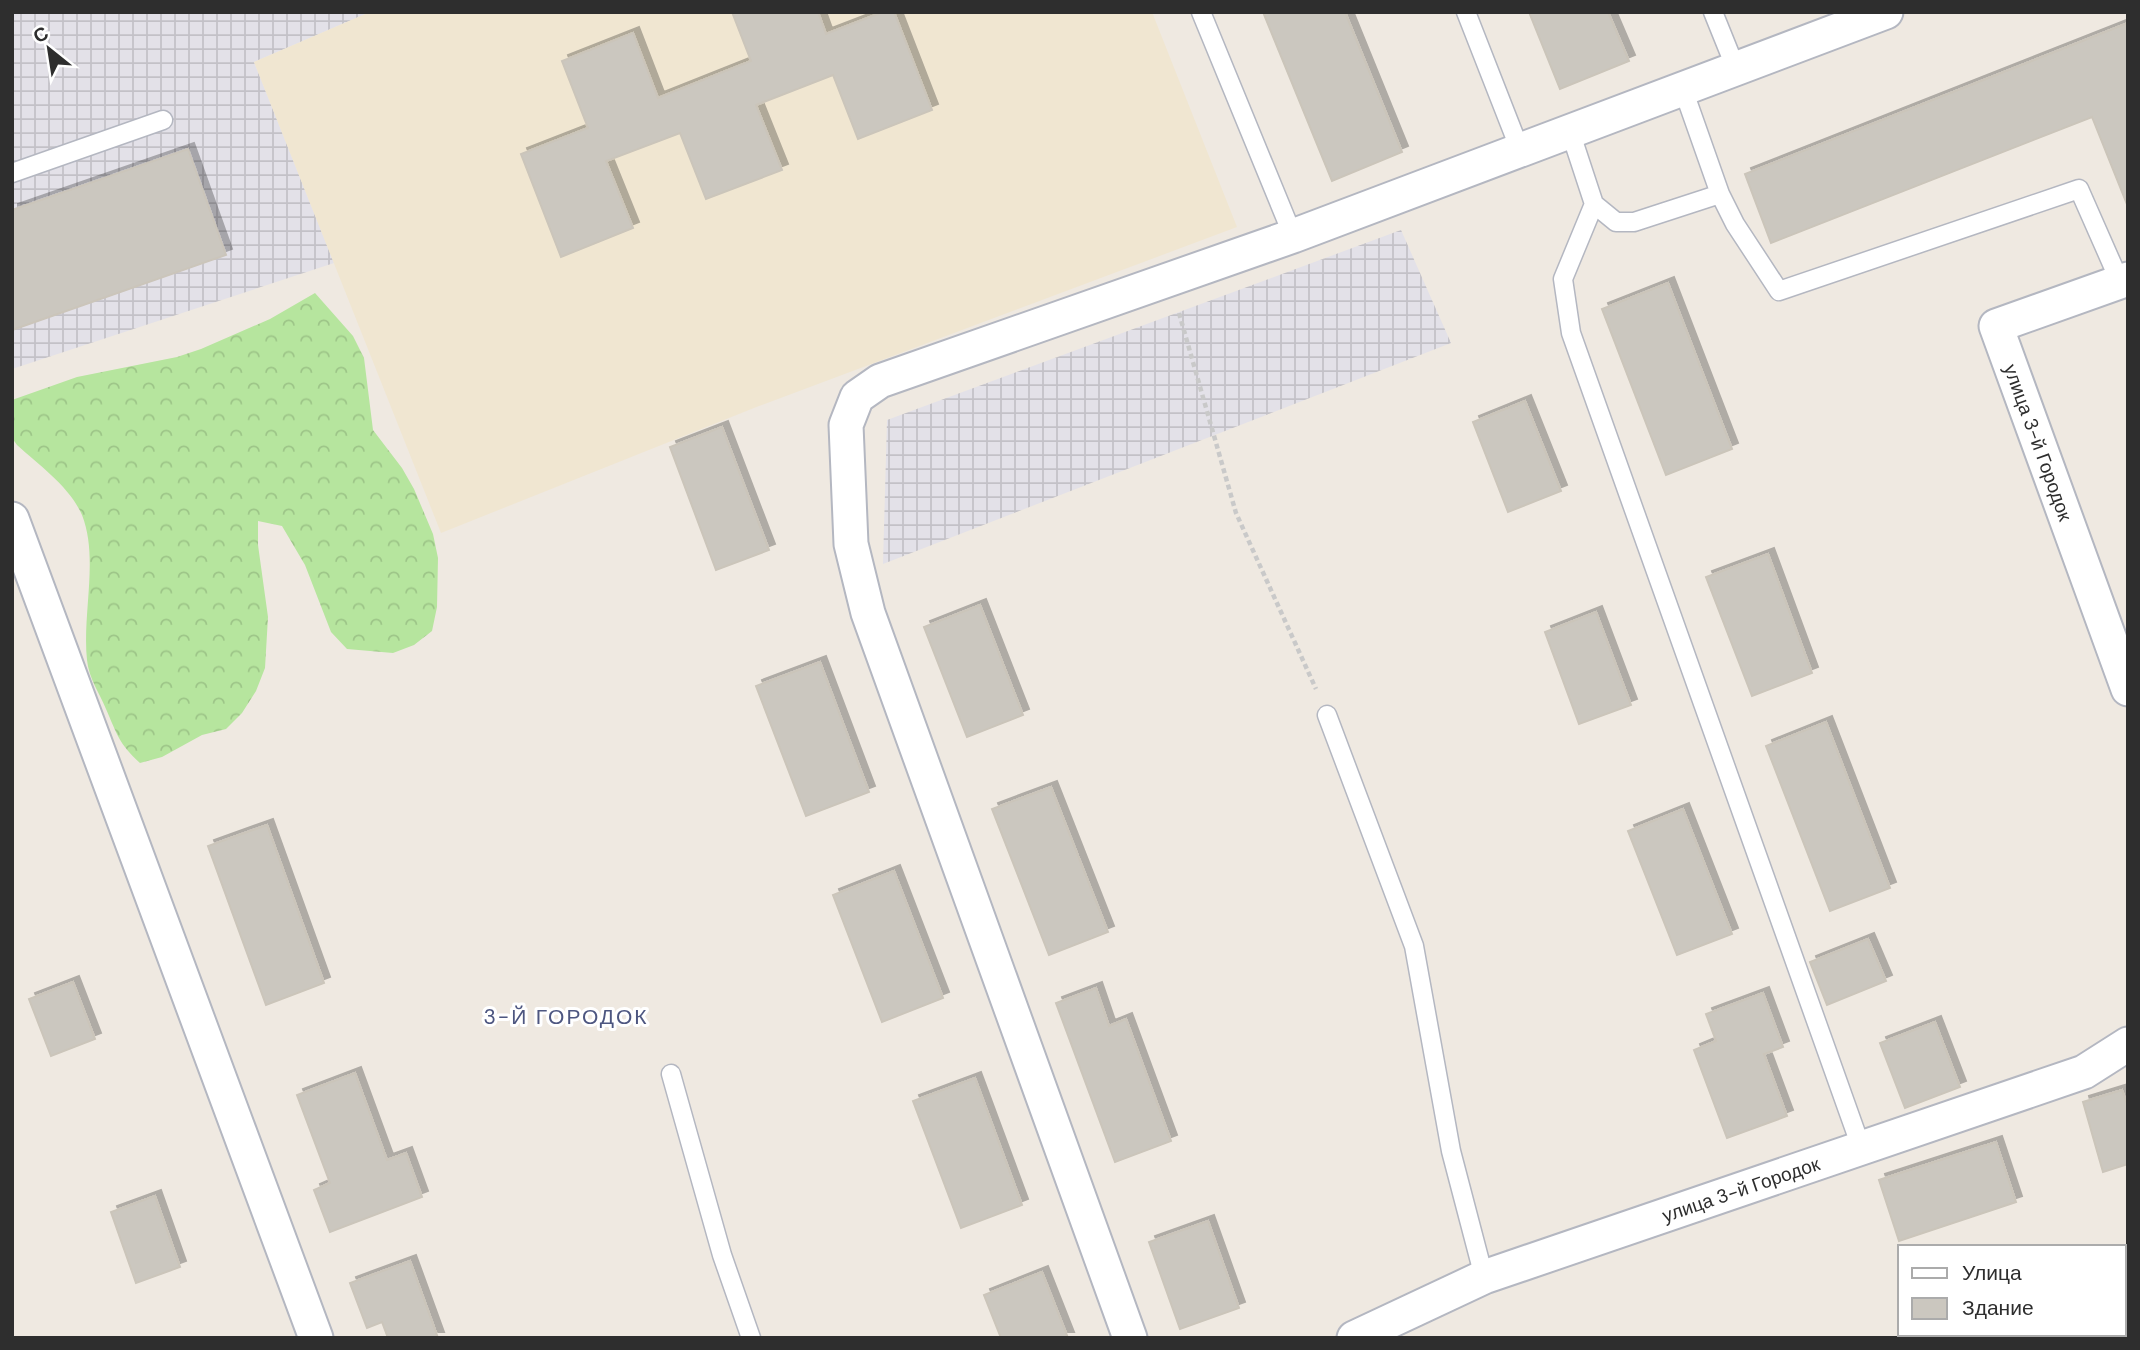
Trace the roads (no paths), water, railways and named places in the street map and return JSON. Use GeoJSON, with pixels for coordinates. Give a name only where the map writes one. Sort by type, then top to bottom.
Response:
{"type":"FeatureCollection","features":[{"type":"Feature","properties":{"kind":"street"},"geometry":{"type":"LineString","coordinates":[[1130,1338],[868,614],[851,544],[846,425],[857,397],[880,381],[1293,236],[1886,12]]}},
{"type":"Feature","properties":{"kind":"street","name":"улица 3-й Городок"},"geometry":{"type":"LineString","coordinates":[[2124,281],[1996,326],[2128,689]]}},
{"type":"Feature","properties":{"kind":"street"},"geometry":{"type":"LineString","coordinates":[[12,519],[316,1338]]}},
{"type":"Feature","properties":{"kind":"street","name":"улица 3-й Городок"},"geometry":{"type":"LineString","coordinates":[[1355,1337],[1485,1277],[2084,1072],[2128,1044]]}},
{"type":"Feature","properties":{"kind":"lane"},"geometry":{"type":"LineString","coordinates":[[1201,12],[1293,236]]}},
{"type":"Feature","properties":{"kind":"lane"},"geometry":{"type":"LineString","coordinates":[[1466,12],[1520,150]]}},
{"type":"Feature","properties":{"kind":"lane"},"geometry":{"type":"LineString","coordinates":[[1713,12],[1737,69]]}},
{"type":"Feature","properties":{"kind":"lane"},"geometry":{"type":"LineString","coordinates":[[1683,89],[1720,194],[1735,224],[1779,291],[2079,189],[2124,281]]}},
{"type":"Feature","properties":{"kind":"lane"},"geometry":{"type":"LineString","coordinates":[[12,173],[163,120]]}},
{"type":"Feature","properties":{"kind":"lane"},"geometry":{"type":"LineString","coordinates":[[1570,131],[1594,204],[1616,222],[1634,222],[1720,194]]}},
{"type":"Feature","properties":{"kind":"lane"},"geometry":{"type":"LineString","coordinates":[[1594,204],[1563,279],[1571,333],[1861,1147]]}},
{"type":"Feature","properties":{"kind":"lane"},"geometry":{"type":"LineString","coordinates":[[1328,715],[1414,946],[1451,1151],[1485,1277]]}},
{"type":"Feature","properties":{"kind":"lane"},"geometry":{"type":"LineString","coordinates":[[671,1074],[722,1255],[751,1338]]}},
{"type":"Feature","properties":{"kind":"district","name":"3-Й ГОРОДОК"},"geometry":{"type":"Point","coordinates":[566,1017]}}]}
